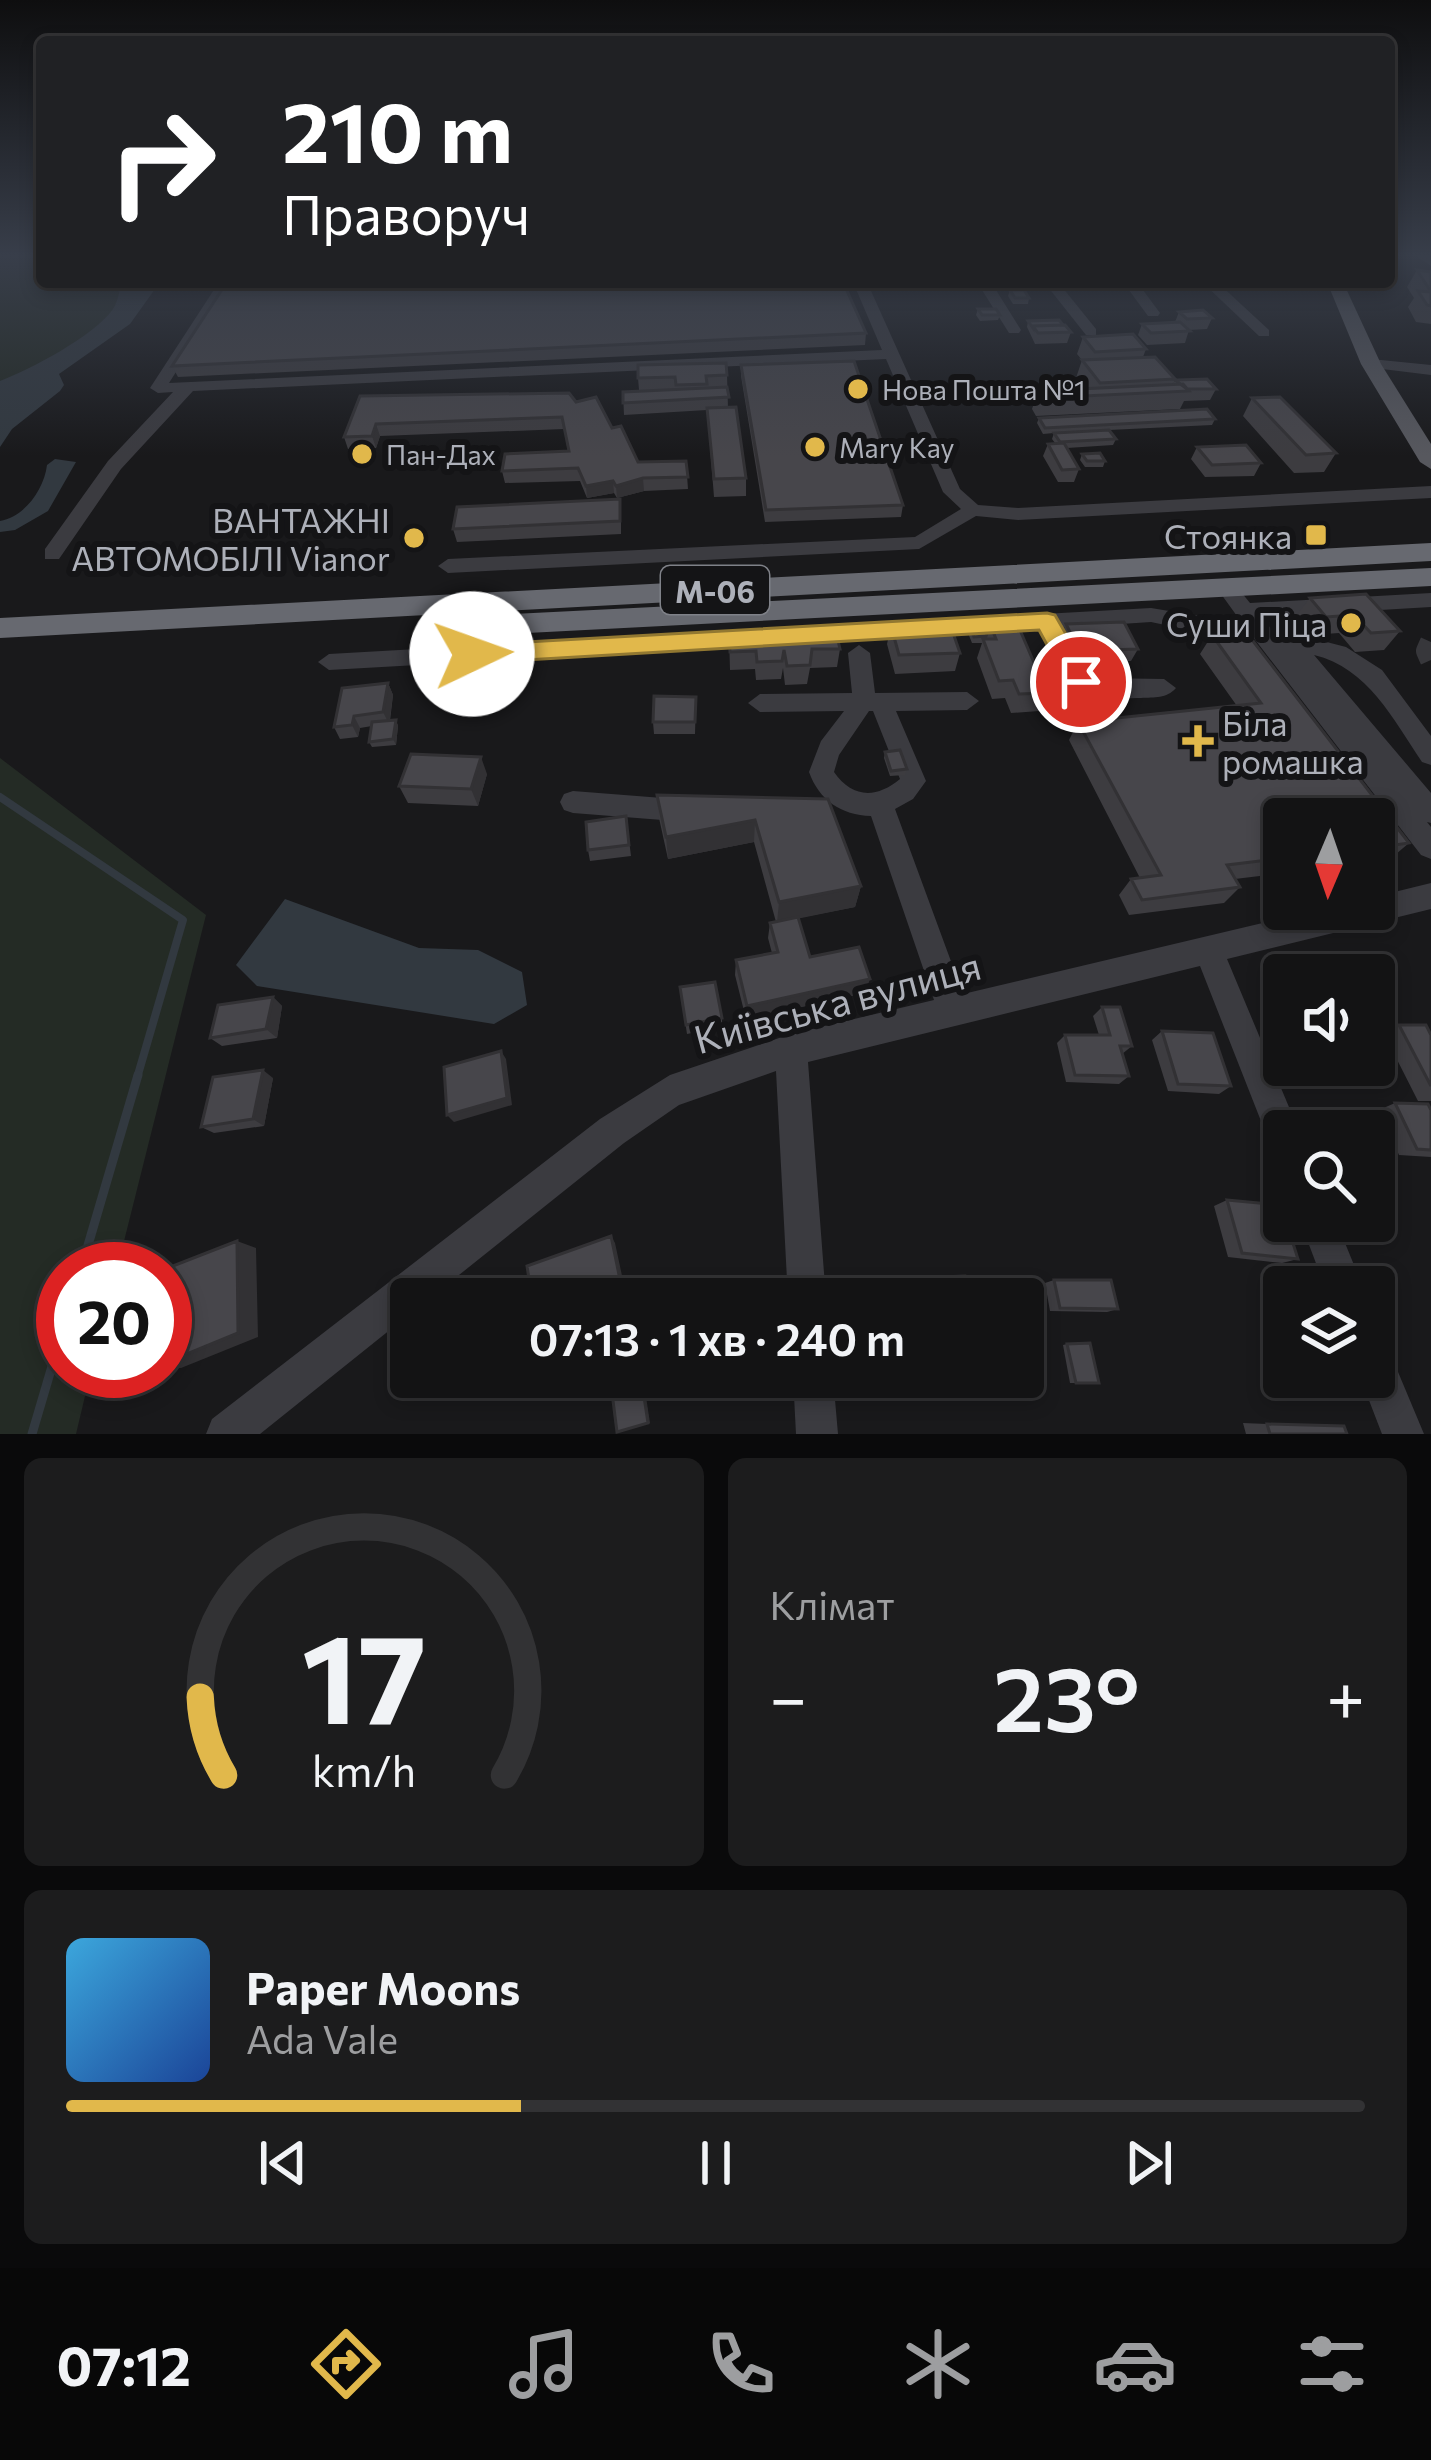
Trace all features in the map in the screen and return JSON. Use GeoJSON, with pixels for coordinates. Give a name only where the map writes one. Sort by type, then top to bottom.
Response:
{"type":"FeatureCollection","features":[{"type":"Feature","properties":{"kind":"highway","name":"М-06"},"geometry":{"type":"LineString","coordinates":[[0,628],[1431,552]]}},
{"type":"Feature","properties":{"kind":"highway","name":"М-06"},"geometry":{"type":"LineString","coordinates":[[0,650],[1258,624],[1431,577]]}},
{"type":"Feature","properties":{"kind":"main road"},"geometry":{"type":"LineString","coordinates":[[1352,322],[1371,364],[1431,462]]}},
{"type":"Feature","properties":{"kind":"street"},"geometry":{"type":"LineString","coordinates":[[200,322],[158,388],[893,354]]}},
{"type":"Feature","properties":{"kind":"street"},"geometry":{"type":"LineString","coordinates":[[878,322],[952,492],[973,510],[1018,514],[1431,492]]}},
{"type":"Feature","properties":{"kind":"street"},"geometry":{"type":"LineString","coordinates":[[1009,322],[1014,330]]}},
{"type":"Feature","properties":{"kind":"street"},"geometry":{"type":"LineString","coordinates":[[1083,322],[1091,332]]}},
{"type":"Feature","properties":{"kind":"street"},"geometry":{"type":"LineString","coordinates":[[1252,322],[1264,333]]}},
{"type":"Feature","properties":{"kind":"street"},"geometry":{"type":"LineString","coordinates":[[1371,364],[1431,370]]}},
{"type":"Feature","properties":{"kind":"street"},"geometry":{"type":"LineString","coordinates":[[52,554],[150,419],[189,386]]}},
{"type":"Feature","properties":{"kind":"street"},"geometry":{"type":"LineString","coordinates":[[448,566],[919,543],[973,510]]}},
{"type":"Feature","properties":{"kind":"street"},"geometry":{"type":"LineString","coordinates":[[328,662],[1151,615],[1231,631],[1431,599]]}},
{"type":"Feature","properties":{"kind":"street"},"geometry":{"type":"LineString","coordinates":[[1047,621],[1073,674],[1092,689],[1165,688]]}},
{"type":"Feature","properties":{"kind":"street"},"geometry":{"type":"LineString","coordinates":[[1258,624],[1355,659],[1370,671],[1431,755]]}},
{"type":"Feature","properties":{"kind":"street"},"geometry":{"type":"LineString","coordinates":[[1258,624],[1431,812]]}},
{"type":"Feature","properties":{"kind":"street"},"geometry":{"type":"LineString","coordinates":[[1258,624],[1431,847]]}},
{"type":"Feature","properties":{"kind":"street"},"geometry":{"type":"LineString","coordinates":[[820,808],[869,805],[908,790],[913,781],[871,702],[859,653]]}},
{"type":"Feature","properties":{"kind":"street"},"geometry":{"type":"LineString","coordinates":[[760,703],[967,701]]}},
{"type":"Feature","properties":{"kind":"street"},"geometry":{"type":"LineString","coordinates":[[871,702],[822,758],[821,775],[832,793],[869,805],[953,1010]]}},
{"type":"Feature","properties":{"kind":"street"},"geometry":{"type":"LineString","coordinates":[[573,802],[710,812]]}},
{"type":"Feature","properties":{"kind":"street","name":"Київська вулиця"},"geometry":{"type":"LineString","coordinates":[[227,1434],[612,1131],[670,1092],[791,1050],[1431,896]]}},
{"type":"Feature","properties":{"kind":"street"},"geometry":{"type":"LineString","coordinates":[[1209,951],[1273,1110]]}},
{"type":"Feature","properties":{"kind":"street"},"geometry":{"type":"LineString","coordinates":[[791,1050],[806,1278]]}},
{"type":"Feature","properties":{"kind":"street"},"geometry":{"type":"LineString","coordinates":[[814,1398],[817,1434]]}},
{"type":"Feature","properties":{"kind":"street"},"geometry":{"type":"LineString","coordinates":[[1388,1398],[1403,1434]]}},
{"type":"Feature","properties":{"kind":"shaded area"},"geometry":{"type":"Polygon","coordinates":[[[0,322],[111,322],[107,328],[0,398],[0,322]]]}},
{"type":"Feature","properties":{"kind":"shaded area"},"geometry":{"type":"Polygon","coordinates":[[[101,322],[131,322],[59,374],[64,385],[60,391],[12,429],[0,447],[0,381],[101,322]]]}},
{"type":"Feature","properties":{"kind":"shaded area"},"geometry":{"type":"Polygon","coordinates":[[[55,459],[76,462],[48,511],[15,530],[0,532],[0,521],[31,501],[47,465],[55,459]]]}},
{"type":"Feature","properties":{"kind":"shaded area"},"geometry":{"type":"Polygon","coordinates":[[[0,758],[206,915],[124,1242],[36,1242],[36,1398],[85,1398],[76,1434],[0,1434],[0,758]]]}},
{"type":"Feature","properties":{"kind":"shaded area"},"geometry":{"type":"Polygon","coordinates":[[[285,899],[419,948],[478,950],[522,972],[527,1005],[494,1024],[257,986],[236,965],[285,899]]]}},
{"type":"Feature","properties":{"kind":"building"},"geometry":{"type":"Polygon","coordinates":[[[201,322],[861,322],[866,333],[172,366],[201,322]]]}},
{"type":"Feature","properties":{"kind":"building"},"geometry":{"type":"Polygon","coordinates":[[[1029,322],[1063,325],[1033,326],[1029,322]]]}},
{"type":"Feature","properties":{"kind":"building"},"geometry":{"type":"Polygon","coordinates":[[[1180,322],[1190,331],[1151,333],[1142,324],[1180,322]]]}},
{"type":"Feature","properties":{"kind":"building"},"geometry":{"type":"Polygon","coordinates":[[[1065,325],[1071,332],[1038,333],[1033,326],[1065,325]]]}},
{"type":"Feature","properties":{"kind":"building"},"geometry":{"type":"Polygon","coordinates":[[[1133,334],[1146,349],[1095,352],[1083,337],[1133,334]]]}},
{"type":"Feature","properties":{"kind":"building"},"geometry":{"type":"Polygon","coordinates":[[[1155,357],[1175,379],[1100,383],[1082,360],[1155,357]]]}},
{"type":"Feature","properties":{"kind":"building","name":"Mary Kay"},"geometry":{"type":"Polygon","coordinates":[[[854,361],[903,505],[766,510],[741,365],[854,361]]]}},
{"type":"Feature","properties":{"kind":"building"},"geometry":{"type":"Polygon","coordinates":[[[726,363],[727,375],[706,376],[707,384],[676,385],[675,377],[638,378],[638,365],[726,363]]]}},
{"type":"Feature","properties":{"kind":"building"},"geometry":{"type":"Polygon","coordinates":[[[1207,379],[1216,389],[1187,389],[1175,380],[1207,379]]]}},
{"type":"Feature","properties":{"kind":"building"},"geometry":{"type":"Polygon","coordinates":[[[1183,384],[1189,391],[1042,398],[1038,391],[1183,384]]]}},
{"type":"Feature","properties":{"kind":"building"},"geometry":{"type":"Polygon","coordinates":[[[727,387],[729,397],[623,403],[623,392],[727,387]]]}},
{"type":"Feature","properties":{"kind":"building"},"geometry":{"type":"Polygon","coordinates":[[[569,393],[576,402],[596,397],[612,428],[621,426],[638,462],[686,461],[688,477],[586,486],[578,468],[502,471],[505,454],[569,451],[562,417],[376,424],[372,436],[344,437],[360,396],[569,393]]]}},
{"type":"Feature","properties":{"kind":"building"},"geometry":{"type":"Polygon","coordinates":[[[1280,397],[1336,453],[1306,455],[1252,398],[1280,397]]]}},
{"type":"Feature","properties":{"kind":"building"},"geometry":{"type":"Polygon","coordinates":[[[736,407],[746,478],[714,479],[707,408],[736,407]]]}},
{"type":"Feature","properties":{"kind":"building"},"geometry":{"type":"Polygon","coordinates":[[[1207,409],[1215,419],[1045,428],[1039,418],[1207,409]]]}},
{"type":"Feature","properties":{"kind":"building"},"geometry":{"type":"Polygon","coordinates":[[[1109,430],[1116,439],[1060,442],[1054,433],[1109,430]]]}},
{"type":"Feature","properties":{"kind":"building"},"geometry":{"type":"Polygon","coordinates":[[[1064,443],[1079,469],[1062,470],[1048,444],[1064,443]]]}},
{"type":"Feature","properties":{"kind":"building"},"geometry":{"type":"Polygon","coordinates":[[[1246,445],[1261,463],[1212,465],[1197,447],[1246,445]]]}},
{"type":"Feature","properties":{"kind":"building"},"geometry":{"type":"Polygon","coordinates":[[[1100,453],[1105,461],[1087,461],[1082,454],[1100,453]]]}},
{"type":"Feature","properties":{"kind":"building"},"geometry":{"type":"Polygon","coordinates":[[[620,499],[620,521],[453,529],[457,507],[620,499]]]}},
{"type":"Feature","properties":{"kind":"building"},"geometry":{"type":"Polygon","coordinates":[[[1366,594],[1400,631],[1371,633],[1354,615],[1326,617],[1310,598],[1366,594]]]}},
{"type":"Feature","properties":{"kind":"building"},"geometry":{"type":"Polygon","coordinates":[[[1124,622],[1138,649],[1079,651],[1066,624],[1124,622]]]}},
{"type":"Feature","properties":{"kind":"building"},"geometry":{"type":"Polygon","coordinates":[[[1017,623],[1047,693],[1019,694],[1013,680],[999,681],[983,639],[996,639],[990,624],[1017,623]]]}},
{"type":"Feature","properties":{"kind":"building"},"geometry":{"type":"Polygon","coordinates":[[[950,624],[960,653],[899,655],[891,626],[950,624]]]}},
{"type":"Feature","properties":{"kind":"building"},"geometry":{"type":"Polygon","coordinates":[[[990,626],[986,636],[974,637],[970,627],[990,626]]]}},
{"type":"Feature","properties":{"kind":"building"},"geometry":{"type":"Polygon","coordinates":[[[836,632],[840,649],[812,649],[810,665],[787,666],[784,650],[782,661],[757,662],[756,651],[730,652],[729,635],[836,632]]]}},
{"type":"Feature","properties":{"kind":"building"},"geometry":{"type":"Polygon","coordinates":[[[1246,632],[1374,798],[1263,798],[1263,861],[1227,865],[1240,887],[1142,900],[1131,879],[1161,875],[1078,722],[1261,703],[1212,635],[1246,632]]]}},
{"type":"Feature","properties":{"kind":"building"},"geometry":{"type":"Polygon","coordinates":[[[388,683],[383,712],[354,716],[352,725],[334,727],[342,688],[388,683]]]}},
{"type":"Feature","properties":{"kind":"building"},"geometry":{"type":"Polygon","coordinates":[[[654,696],[696,697],[695,722],[653,722],[654,696]]]}},
{"type":"Feature","properties":{"kind":"building"},"geometry":{"type":"Polygon","coordinates":[[[396,720],[393,739],[369,742],[372,722],[396,720]]]}},
{"type":"Feature","properties":{"kind":"building"},"geometry":{"type":"Polygon","coordinates":[[[900,750],[907,769],[891,771],[885,752],[900,750]]]}},
{"type":"Feature","properties":{"kind":"building"},"geometry":{"type":"Polygon","coordinates":[[[411,754],[481,757],[471,789],[399,786],[411,754]]]}},
{"type":"Feature","properties":{"kind":"building"},"geometry":{"type":"Polygon","coordinates":[[[657,795],[828,799],[861,886],[779,902],[755,820],[666,837],[657,795]]]}},
{"type":"Feature","properties":{"kind":"building"},"geometry":{"type":"Polygon","coordinates":[[[626,816],[629,845],[588,850],[586,822],[626,816]]]}},
{"type":"Feature","properties":{"kind":"building"},"geometry":{"type":"Polygon","coordinates":[[[1395,825],[1409,843],[1395,845],[1395,825]]]}},
{"type":"Feature","properties":{"kind":"building"},"geometry":{"type":"Polygon","coordinates":[[[798,917],[810,957],[859,947],[870,979],[747,1006],[736,960],[778,952],[770,923],[798,917]]]}},
{"type":"Feature","properties":{"kind":"building"},"geometry":{"type":"Polygon","coordinates":[[[715,982],[722,1018],[686,1025],[680,987],[715,982]]]}},
{"type":"Feature","properties":{"kind":"building"},"geometry":{"type":"Polygon","coordinates":[[[273,997],[266,1029],[210,1038],[218,1005],[273,997]]]}},
{"type":"Feature","properties":{"kind":"building"},"geometry":{"type":"Polygon","coordinates":[[[1102,1007],[1120,1007],[1132,1046],[1120,1046],[1129,1076],[1075,1075],[1065,1035],[1110,1035],[1102,1007]]]}},
{"type":"Feature","properties":{"kind":"building"},"geometry":{"type":"Polygon","coordinates":[[[1399,1025],[1426,1025],[1431,1035],[1431,1086],[1399,1025]]]}},
{"type":"Feature","properties":{"kind":"building"},"geometry":{"type":"Polygon","coordinates":[[[1162,1031],[1213,1033],[1231,1086],[1178,1084],[1162,1031]]]}},
{"type":"Feature","properties":{"kind":"building"},"geometry":{"type":"Polygon","coordinates":[[[501,1051],[507,1098],[447,1115],[444,1067],[501,1051]]]}},
{"type":"Feature","properties":{"kind":"building"},"geometry":{"type":"Polygon","coordinates":[[[263,1070],[253,1119],[201,1127],[213,1077],[263,1070]]]}},
{"type":"Feature","properties":{"kind":"building"},"geometry":{"type":"Polygon","coordinates":[[[1395,1103],[1428,1104],[1431,1150],[1417,1149],[1395,1103]]]}},
{"type":"Feature","properties":{"kind":"building"},"geometry":{"type":"Polygon","coordinates":[[[1227,1200],[1263,1203],[1263,1242],[1293,1242],[1298,1259],[1242,1253],[1227,1200]]]}},
{"type":"Feature","properties":{"kind":"building"},"geometry":{"type":"Polygon","coordinates":[[[611,1236],[620,1278],[529,1278],[527,1266],[611,1236]]]}},
{"type":"Feature","properties":{"kind":"building"},"geometry":{"type":"Polygon","coordinates":[[[237,1241],[238,1333],[192,1352],[192,1258],[237,1241]]]}},
{"type":"Feature","properties":{"kind":"building"},"geometry":{"type":"Polygon","coordinates":[[[1054,1280],[1111,1280],[1118,1309],[1060,1308],[1054,1280]]]}},
{"type":"Feature","properties":{"kind":"building"},"geometry":{"type":"Polygon","coordinates":[[[1090,1343],[1099,1383],[1076,1383],[1067,1344],[1090,1343]]]}},
{"type":"Feature","properties":{"kind":"building"},"geometry":{"type":"Polygon","coordinates":[[[613,1398],[644,1398],[648,1423],[617,1432],[613,1398]]]}},
{"type":"Feature","properties":{"kind":"building"},"geometry":{"type":"Polygon","coordinates":[[[1267,1424],[1344,1426],[1347,1434],[1270,1434],[1267,1424]]]}},
{"type":"Feature","properties":{"kind":"waterway"},"geometry":{"type":"LineString","coordinates":[[0,797],[183,920],[137,1078]]}},
{"type":"Feature","properties":{"kind":"waterway"},"geometry":{"type":"LineString","coordinates":[[89,1242],[138,1075]]}},
{"type":"Feature","properties":{"kind":"waterway"},"geometry":{"type":"LineString","coordinates":[[32,1434],[43,1398]]}},
{"type":"Feature","properties":{"kind":"tunnel"},"geometry":{"type":"LineString","coordinates":[[1431,642],[1427,651],[1431,660]]}},
{"type":"Feature","properties":{"kind":"place","name":"Нова Пошта №1"},"geometry":{"type":"Point","coordinates":[858,389]}},
{"type":"Feature","properties":{"kind":"place","name":"Mary Kay"},"geometry":{"type":"Point","coordinates":[815,447]}},
{"type":"Feature","properties":{"kind":"place","name":"Пан-Дах"},"geometry":{"type":"Point","coordinates":[362,454]}},
{"type":"Feature","properties":{"kind":"place","name":"Стоянка"},"geometry":{"type":"Point","coordinates":[1316,535]}},
{"type":"Feature","properties":{"kind":"place","name":"ВАНТАЖНІ АВТОМОБІЛІ Vianor"},"geometry":{"type":"Point","coordinates":[414,538]}},
{"type":"Feature","properties":{"kind":"place","name":"Суши Піца"},"geometry":{"type":"Point","coordinates":[1351,623]}},
{"type":"Feature","properties":{"kind":"place","name":"Біла ромашка"},"geometry":{"type":"Point","coordinates":[1198,741]}},
{"type":"Feature","properties":{"kind":"route"},"geometry":{"type":"LineString","coordinates":[[472,654],[1047,621],[1081,682]]}}]}
